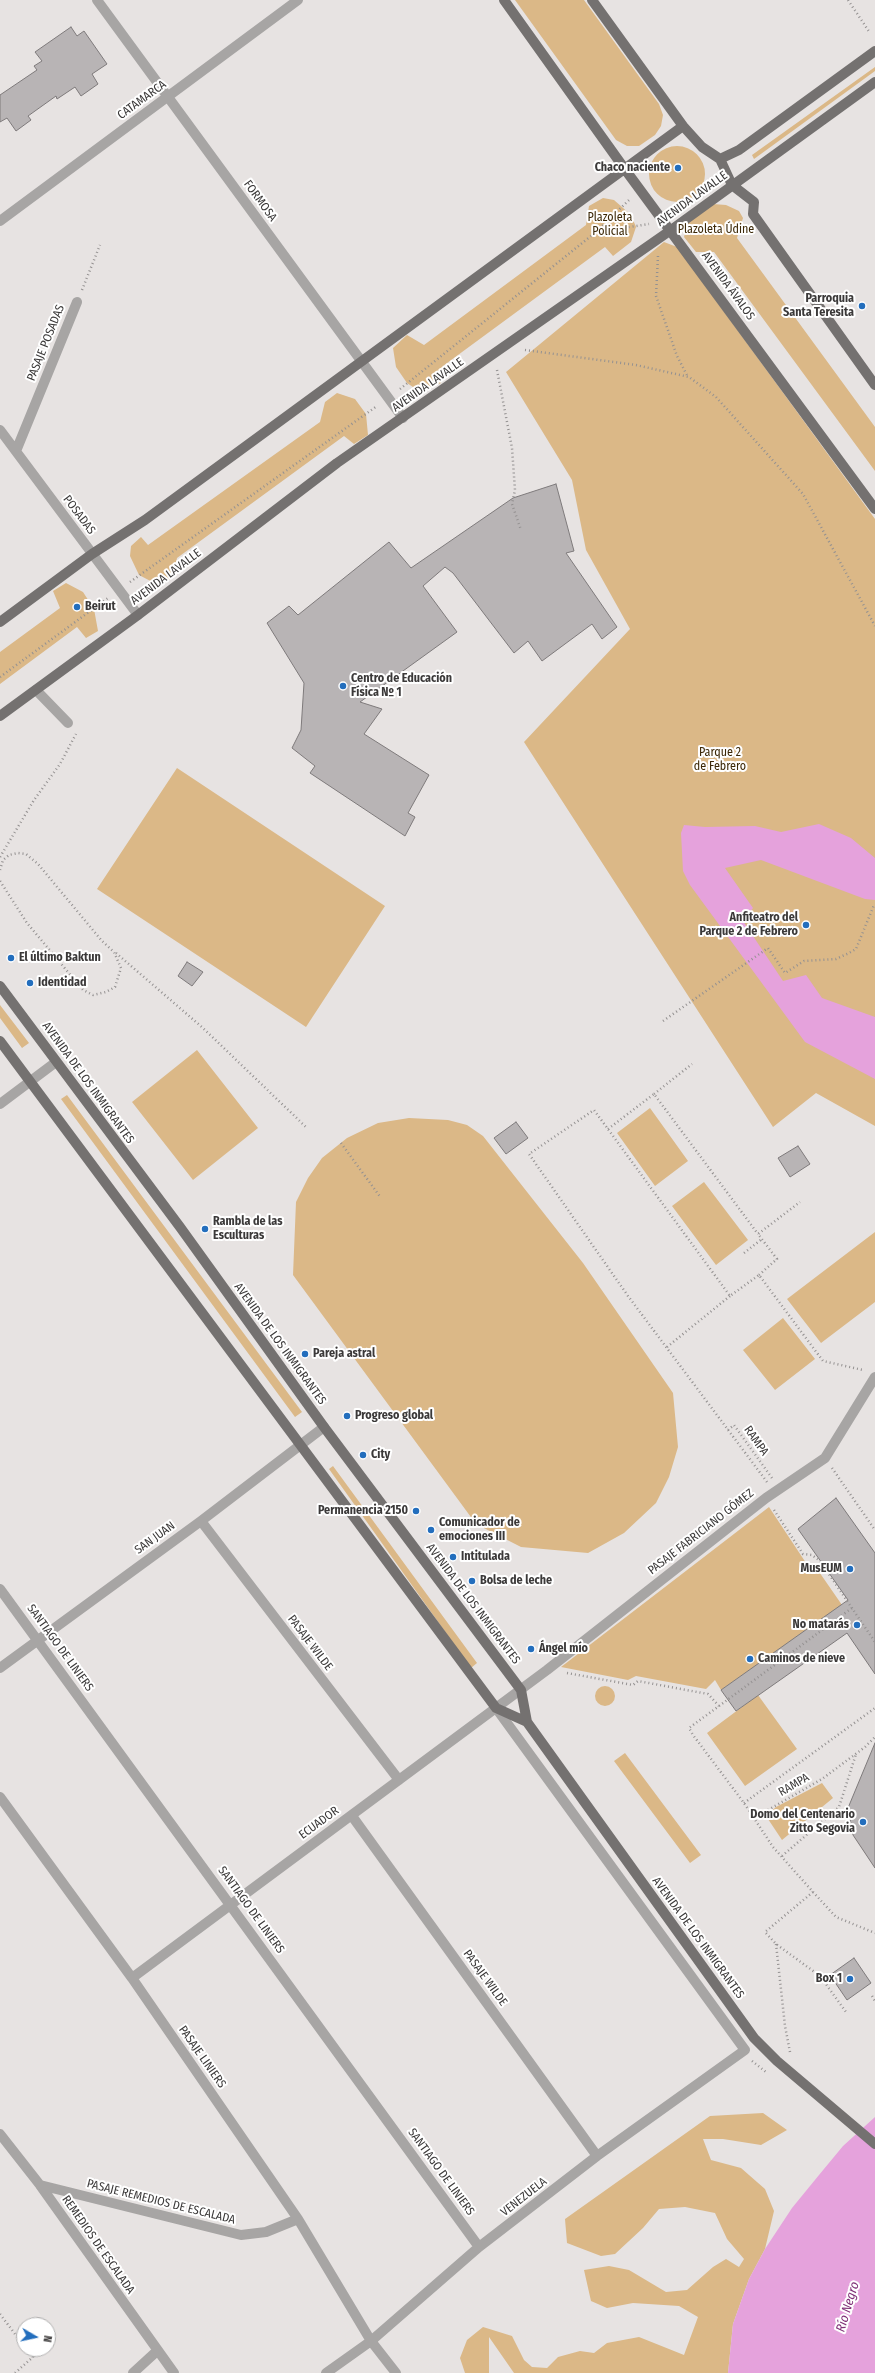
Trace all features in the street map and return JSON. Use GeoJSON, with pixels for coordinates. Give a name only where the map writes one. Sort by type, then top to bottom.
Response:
{"type":"FeatureCollection","features":[{"type":"Feature","properties":{"kind":"main road","name":"AVENIDA ÁVALOS"},"geometry":{"type":"LineString","coordinates":[[504,0],[624,168],[875,509]]}},
{"type":"Feature","properties":{"kind":"main road"},"geometry":{"type":"LineString","coordinates":[[592,0],[683,126],[702,147],[720,159],[732,185],[754,202],[753,214],[875,385]]}},
{"type":"Feature","properties":{"kind":"main road","name":"AVENIDA LAVALLE"},"geometry":{"type":"LineString","coordinates":[[720,159],[739,150],[875,51]]}},
{"type":"Feature","properties":{"kind":"main road","name":"AVENIDA LAVALLE"},"geometry":{"type":"LineString","coordinates":[[0,716],[138,615],[337,463],[671,230],[875,82]]}},
{"type":"Feature","properties":{"kind":"main road"},"geometry":{"type":"LineString","coordinates":[[0,622],[92,554],[145,520],[683,126]]}},
{"type":"Feature","properties":{"kind":"main road","name":"AVENIDA DE LOS INMIGRANTES"},"geometry":{"type":"LineString","coordinates":[[0,986],[180,1227],[324,1427],[521,1690],[527,1722],[754,2038],[777,2061],[875,2144]]}},
{"type":"Feature","properties":{"kind":"main road"},"geometry":{"type":"LineString","coordinates":[[0,1041],[496,1708],[527,1722]]}},
{"type":"Feature","properties":{"kind":"street","name":"FORMOSA"},"geometry":{"type":"LineString","coordinates":[[97,0],[167,98],[361,361],[390,397],[403,418]]}},
{"type":"Feature","properties":{"kind":"street","name":"CATAMARCA"},"geometry":{"type":"LineString","coordinates":[[0,220],[298,0]]}},
{"type":"Feature","properties":{"kind":"street","name":"PASAJE POSADAS"},"geometry":{"type":"LineString","coordinates":[[16,451],[77,302]]}},
{"type":"Feature","properties":{"kind":"street","name":"POSADAS"},"geometry":{"type":"LineString","coordinates":[[0,430],[138,615]]}},
{"type":"Feature","properties":{"kind":"street"},"geometry":{"type":"LineString","coordinates":[[36,690],[68,723]]}},
{"type":"Feature","properties":{"kind":"street"},"geometry":{"type":"LineString","coordinates":[[0,1104],[56,1062]]}},
{"type":"Feature","properties":{"kind":"street","name":"PASAJE FABRICIANO GÓMEZ"},"geometry":{"type":"LineString","coordinates":[[521,1690],[766,1498],[825,1458],[872,1374]]}},
{"type":"Feature","properties":{"kind":"street","name":"SAN JUAN"},"geometry":{"type":"LineString","coordinates":[[0,1668],[201,1521],[324,1427]]}},
{"type":"Feature","properties":{"kind":"street","name":"PASAJE WILDE"},"geometry":{"type":"LineString","coordinates":[[201,1521],[399,1780]]}},
{"type":"Feature","properties":{"kind":"street","name":"SANTIAGO DE LINIERS"},"geometry":{"type":"LineString","coordinates":[[0,1589],[479,2247]]}},
{"type":"Feature","properties":{"kind":"street","name":"ECUADOR"},"geometry":{"type":"LineString","coordinates":[[132,1978],[521,1690]]}},
{"type":"Feature","properties":{"kind":"street","name":"VENEZUELA"},"geometry":{"type":"LineString","coordinates":[[326,2373],[371,2340],[479,2247],[597,2156],[745,2050],[496,1708]]}},
{"type":"Feature","properties":{"kind":"street","name":"PASAJE LINIERS"},"geometry":{"type":"LineString","coordinates":[[0,1797],[132,1978],[298,2219],[371,2340]]}},
{"type":"Feature","properties":{"kind":"street","name":"PASAJE WILDE"},"geometry":{"type":"LineString","coordinates":[[352,1816],[597,2156]]}},
{"type":"Feature","properties":{"kind":"street","name":"REMEDIOS DE ESCALADA"},"geometry":{"type":"LineString","coordinates":[[0,2134],[40,2185],[174,2373]]}},
{"type":"Feature","properties":{"kind":"street","name":"PASAJE REMEDIOS DE ESCALADA"},"geometry":{"type":"LineString","coordinates":[[40,2185],[241,2236],[266,2232],[298,2219]]}},
{"type":"Feature","properties":{"kind":"street"},"geometry":{"type":"LineString","coordinates":[[371,2340],[396,2373]]}},
{"type":"Feature","properties":{"kind":"street"},"geometry":{"type":"LineString","coordinates":[[132,2373],[157,2351]]}},
{"type":"Feature","properties":{"kind":"path"},"geometry":{"type":"LineString","coordinates":[[848,0],[870,33]]}},
{"type":"Feature","properties":{"kind":"path"},"geometry":{"type":"LineString","coordinates":[[0,676],[390,397],[596,232],[639,188]]}},
{"type":"Feature","properties":{"kind":"path"},"geometry":{"type":"LineString","coordinates":[[596,232],[636,227],[663,220]]}},
{"type":"Feature","properties":{"kind":"path","name":"PASAJE POSADAS"},"geometry":{"type":"LineString","coordinates":[[77,302],[100,245]]}},
{"type":"Feature","properties":{"kind":"path"},"geometry":{"type":"LineString","coordinates":[[658,254],[656,296],[677,356],[689,378]]}},
{"type":"Feature","properties":{"kind":"path"},"geometry":{"type":"LineString","coordinates":[[524,350],[636,365],[689,378],[716,397],[803,494],[875,626]]}},
{"type":"Feature","properties":{"kind":"path"},"geometry":{"type":"LineString","coordinates":[[497,370],[512,448],[515,490],[512,504],[520,530]]}},
{"type":"Feature","properties":{"kind":"path"},"geometry":{"type":"LineString","coordinates":[[0,857],[34,800],[60,764],[77,735],[68,723]]}},
{"type":"Feature","properties":{"kind":"path"},"geometry":{"type":"LineString","coordinates":[[0,870],[3,860],[9,855],[26,854],[38,864],[102,940],[114,952],[203,1028],[307,1128]]}},
{"type":"Feature","properties":{"kind":"path"},"geometry":{"type":"LineString","coordinates":[[0,881],[27,923],[83,990],[93,995],[106,992],[115,987],[121,968],[114,952]]}},
{"type":"Feature","properties":{"kind":"path"},"geometry":{"type":"LineString","coordinates":[[663,1021],[768,948],[785,973],[804,961],[836,959],[856,949],[874,905]]}},
{"type":"Feature","properties":{"kind":"path"},"geometry":{"type":"LineString","coordinates":[[608,1129],[692,1064]]}},
{"type":"Feature","properties":{"kind":"path"},"geometry":{"type":"LineString","coordinates":[[654,1094],[777,1259],[759,1275],[730,1296],[667,1347]]}},
{"type":"Feature","properties":{"kind":"path"},"geometry":{"type":"LineString","coordinates":[[730,1296],[594,1110],[529,1154],[575,1222],[769,1486]]}},
{"type":"Feature","properties":{"kind":"path"},"geometry":{"type":"LineString","coordinates":[[341,1143],[381,1198]]}},
{"type":"Feature","properties":{"kind":"path"},"geometry":{"type":"LineString","coordinates":[[758,1234],[800,1202]]}},
{"type":"Feature","properties":{"kind":"path"},"geometry":{"type":"LineString","coordinates":[[744,1253],[762,1239]]}},
{"type":"Feature","properties":{"kind":"path"},"geometry":{"type":"LineString","coordinates":[[759,1275],[823,1361],[872,1374]]}},
{"type":"Feature","properties":{"kind":"path","name":"RAMPA"},"geometry":{"type":"LineString","coordinates":[[728,1430],[734,1425],[774,1481]]}},
{"type":"Feature","properties":{"kind":"path"},"geometry":{"type":"LineString","coordinates":[[825,1458],[875,1530]]}},
{"type":"Feature","properties":{"kind":"path"},"geometry":{"type":"LineString","coordinates":[[766,1498],[803,1554],[812,1555],[820,1561],[875,1642]]}},
{"type":"Feature","properties":{"kind":"path"},"geometry":{"type":"LineString","coordinates":[[852,1608],[689,1728],[782,1856],[812,1892],[836,1917],[875,1933]]}},
{"type":"Feature","properties":{"kind":"path"},"geometry":{"type":"LineString","coordinates":[[547,1670],[633,1685],[638,1681],[708,1694],[719,1706]]}},
{"type":"Feature","properties":{"kind":"path"},"geometry":{"type":"LineString","coordinates":[[744,1803],[875,1708]]}},
{"type":"Feature","properties":{"kind":"path","name":"RAMPA"},"geometry":{"type":"LineString","coordinates":[[754,1818],[822,1779],[856,1754],[875,1737]]}},
{"type":"Feature","properties":{"kind":"path"},"geometry":{"type":"LineString","coordinates":[[782,1856],[839,1807],[856,1754]]}},
{"type":"Feature","properties":{"kind":"path"},"geometry":{"type":"LineString","coordinates":[[812,1892],[765,1932],[776,1944],[820,1976],[846,2012]]}},
{"type":"Feature","properties":{"kind":"path"},"geometry":{"type":"LineString","coordinates":[[776,1944],[785,2026],[790,2052]]}},
{"type":"Feature","properties":{"kind":"path"},"geometry":{"type":"LineString","coordinates":[[872,1996],[875,2002]]}},
{"type":"Feature","properties":{"kind":"path"},"geometry":{"type":"LineString","coordinates":[[0,2314],[16,2335]]}},
{"type":"Feature","properties":{"kind":"path"},"geometry":{"type":"LineString","coordinates":[[15,2373],[32,2357]]}},
{"type":"Feature","properties":{"kind":"green space"},"geometry":{"type":"Polygon","coordinates":[[[515,0],[584,0],[659,104],[663,115],[661,126],[655,135],[639,146],[627,146],[616,140],[515,0]]]}},
{"type":"Feature","properties":{"kind":"green space"},"geometry":{"type":"Polygon","coordinates":[[[875,67],[875,71],[754,159],[752,155],[875,67]]]}},
{"type":"Feature","properties":{"kind":"green space"},"geometry":{"type":"Polygon","coordinates":[[[671,146],[683,146],[693,150],[701,158],[705,168],[705,180],[701,190],[693,198],[683,202],[671,202],[661,198],[653,190],[649,180],[649,168],[653,158],[661,150],[671,146]]]}},
{"type":"Feature","properties":{"kind":"green space","name":"Plazoleta Policial"},"geometry":{"type":"Polygon","coordinates":[[[603,198],[614,200],[631,215],[636,227],[631,242],[613,256],[605,247],[443,366],[441,383],[427,389],[416,389],[407,383],[396,367],[393,348],[407,335],[424,345],[586,225],[589,206],[603,198]]]}},
{"type":"Feature","properties":{"kind":"green space","name":"Plazoleta Údine"},"geometry":{"type":"Polygon","coordinates":[[[713,204],[726,205],[739,211],[743,218],[737,238],[875,427],[875,471],[714,252],[696,252],[684,237],[688,222],[713,204]]]}},
{"type":"Feature","properties":{"kind":"green space","name":"Parque 2 de Febrero"},"geometry":{"type":"Polygon","coordinates":[[[664,242],[677,247],[875,519],[875,1126],[816,1093],[773,1127],[524,742],[630,629],[586,550],[572,480],[506,372],[664,242]]]}},
{"type":"Feature","properties":{"kind":"green space"},"geometry":{"type":"Polygon","coordinates":[[[337,393],[355,399],[366,414],[368,435],[354,444],[344,436],[177,558],[173,577],[160,586],[139,575],[130,556],[131,546],[141,537],[148,545],[320,422],[325,402],[337,393]]]}},
{"type":"Feature","properties":{"kind":"green space"},"geometry":{"type":"Polygon","coordinates":[[[66,583],[83,592],[94,609],[98,631],[86,638],[77,627],[0,684],[0,652],[60,608],[53,591],[66,583]]]}},
{"type":"Feature","properties":{"kind":"green space"},"geometry":{"type":"Polygon","coordinates":[[[177,768],[385,906],[306,1027],[97,889],[177,768]]]}},
{"type":"Feature","properties":{"kind":"green space"},"geometry":{"type":"Polygon","coordinates":[[[0,1005],[29,1043],[22,1048],[0,1018],[0,1005]]]}},
{"type":"Feature","properties":{"kind":"green space"},"geometry":{"type":"Polygon","coordinates":[[[197,1050],[258,1128],[193,1180],[132,1102],[197,1050]]]}},
{"type":"Feature","properties":{"kind":"green space"},"geometry":{"type":"Polygon","coordinates":[[[67,1095],[302,1412],[295,1417],[61,1099],[67,1095]]]}},
{"type":"Feature","properties":{"kind":"green space"},"geometry":{"type":"Polygon","coordinates":[[[650,1108],[688,1161],[655,1186],[617,1133],[650,1108]]]}},
{"type":"Feature","properties":{"kind":"green space"},"geometry":{"type":"Polygon","coordinates":[[[409,1118],[448,1120],[467,1125],[483,1136],[583,1263],[673,1393],[678,1447],[669,1477],[656,1503],[624,1533],[588,1553],[521,1547],[476,1524],[293,1275],[296,1202],[308,1178],[322,1158],[347,1138],[378,1123],[409,1118]]]}},
{"type":"Feature","properties":{"kind":"green space"},"geometry":{"type":"Polygon","coordinates":[[[704,1182],[748,1240],[716,1265],[672,1206],[704,1182]]]}},
{"type":"Feature","properties":{"kind":"green space"},"geometry":{"type":"Polygon","coordinates":[[[875,1232],[875,1302],[821,1343],[787,1299],[875,1232]]]}},
{"type":"Feature","properties":{"kind":"green space"},"geometry":{"type":"Polygon","coordinates":[[[783,1318],[815,1359],[775,1390],[743,1350],[783,1318]]]}},
{"type":"Feature","properties":{"kind":"green space"},"geometry":{"type":"Polygon","coordinates":[[[333,1466],[477,1663],[471,1668],[329,1469],[333,1466]]]}},
{"type":"Feature","properties":{"kind":"green space"},"geometry":{"type":"Polygon","coordinates":[[[769,1507],[810,1569],[815,1566],[842,1605],[721,1690],[715,1680],[706,1689],[636,1676],[628,1680],[561,1667],[769,1507]]]}},
{"type":"Feature","properties":{"kind":"green space"},"geometry":{"type":"Polygon","coordinates":[[[605,1686],[612,1689],[615,1696],[612,1703],[605,1706],[598,1703],[595,1696],[598,1689],[605,1686]]]}},
{"type":"Feature","properties":{"kind":"green space"},"geometry":{"type":"Polygon","coordinates":[[[758,1695],[797,1749],[745,1786],[707,1733],[758,1695]]]}},
{"type":"Feature","properties":{"kind":"green space"},"geometry":{"type":"Polygon","coordinates":[[[625,1753],[701,1855],[690,1863],[614,1761],[625,1753]]]}},
{"type":"Feature","properties":{"kind":"green space"},"geometry":{"type":"Polygon","coordinates":[[[822,1783],[833,1798],[782,1840],[766,1816],[776,1807],[822,1783]]]}},
{"type":"Feature","properties":{"kind":"green space"},"geometry":{"type":"Polygon","coordinates":[[[763,2113],[787,2130],[761,2145],[723,2139],[703,2139],[711,2160],[741,2168],[765,2189],[774,2211],[765,2249],[749,2279],[733,2324],[728,2373],[514,2373],[489,2337],[489,2373],[465,2373],[460,2358],[467,2340],[483,2327],[512,2336],[524,2360],[532,2367],[547,2368],[558,2357],[580,2351],[594,2353],[607,2343],[639,2337],[684,2355],[698,2317],[679,2306],[633,2303],[607,2308],[591,2301],[584,2270],[609,2266],[629,2270],[666,2292],[687,2290],[713,2267],[726,2259],[739,2267],[744,2259],[727,2239],[715,2213],[685,2207],[659,2209],[643,2228],[615,2254],[601,2256],[567,2243],[565,2219],[710,2116],[763,2113]]]}},
{"type":"Feature","properties":{"kind":"water"},"geometry":{"type":"Polygon","coordinates":[[[819,824],[851,838],[875,858],[875,900],[865,899],[761,860],[725,868],[753,908],[743,921],[783,981],[806,975],[822,998],[875,1017],[875,1079],[805,1042],[690,885],[683,871],[681,833],[684,825],[705,827],[755,826],[781,832],[819,824]]]}},
{"type":"Feature","properties":{"kind":"water","name":"Río Negro"},"geometry":{"type":"Polygon","coordinates":[[[875,2117],[875,2373],[728,2373],[733,2324],[749,2279],[765,2249],[792,2208],[843,2146],[875,2117]]]}},
{"type":"Feature","properties":{"kind":"building"},"geometry":{"type":"Polygon","coordinates":[[[71,27],[77,36],[84,31],[107,64],[92,74],[98,84],[81,96],[75,87],[57,99],[56,96],[28,116],[31,120],[16,131],[7,118],[0,122],[0,95],[37,70],[34,66],[42,61],[35,52],[71,27]]]}},
{"type":"Feature","properties":{"kind":"building","name":"Centro de Educación Física Nº 1"},"geometry":{"type":"Polygon","coordinates":[[[556,484],[574,551],[566,553],[617,627],[602,639],[592,624],[542,661],[528,641],[514,653],[453,573],[445,567],[423,586],[457,632],[360,702],[382,709],[364,734],[429,775],[408,813],[415,817],[405,836],[310,773],[315,766],[292,748],[301,730],[304,683],[267,623],[289,606],[298,615],[389,542],[411,568],[513,498],[556,484]]]}},
{"type":"Feature","properties":{"kind":"building"},"geometry":{"type":"Polygon","coordinates":[[[187,962],[203,972],[192,986],[178,976],[187,962]]]}},
{"type":"Feature","properties":{"kind":"building"},"geometry":{"type":"Polygon","coordinates":[[[516,1122],[528,1138],[506,1154],[494,1138],[516,1122]]]}},
{"type":"Feature","properties":{"kind":"building"},"geometry":{"type":"Polygon","coordinates":[[[798,1146],[810,1164],[790,1177],[778,1158],[798,1146]]]}},
{"type":"Feature","properties":{"kind":"building"},"geometry":{"type":"Polygon","coordinates":[[[836,1498],[875,1553],[875,1674],[847,1633],[736,1711],[721,1690],[848,1600],[798,1529],[836,1498]]]}},
{"type":"Feature","properties":{"kind":"building","name":"Domo del Centenario Zitto Segovia"},"geometry":{"type":"Polygon","coordinates":[[[875,1743],[875,1868],[853,1835],[848,1808],[875,1743]]]}},
{"type":"Feature","properties":{"kind":"building","name":"Box 1"},"geometry":{"type":"Polygon","coordinates":[[[854,1958],[871,1983],[847,2000],[830,1975],[854,1958]]]}},
{"type":"Feature","properties":{"kind":"place","name":"Chaco naciente"},"geometry":{"type":"Point","coordinates":[678,168]}},
{"type":"Feature","properties":{"kind":"place","name":"Parroquia Santa Teresita"},"geometry":{"type":"Point","coordinates":[862,306]}},
{"type":"Feature","properties":{"kind":"place","name":"Beirut"},"geometry":{"type":"Point","coordinates":[77,607]}},
{"type":"Feature","properties":{"kind":"place","name":"Centro de Educación Física Nº 1"},"geometry":{"type":"Point","coordinates":[343,686]}},
{"type":"Feature","properties":{"kind":"place","name":"Anfiteatro del Parque 2 de Febrero"},"geometry":{"type":"Point","coordinates":[806,925]}},
{"type":"Feature","properties":{"kind":"place","name":"El último Baktun"},"geometry":{"type":"Point","coordinates":[11,958]}},
{"type":"Feature","properties":{"kind":"place","name":"Identidad"},"geometry":{"type":"Point","coordinates":[30,983]}},
{"type":"Feature","properties":{"kind":"place","name":"Rambla de las Esculturas"},"geometry":{"type":"Point","coordinates":[205,1229]}},
{"type":"Feature","properties":{"kind":"place","name":"Pareja astral"},"geometry":{"type":"Point","coordinates":[305,1354]}},
{"type":"Feature","properties":{"kind":"place","name":"Progreso global"},"geometry":{"type":"Point","coordinates":[347,1416]}},
{"type":"Feature","properties":{"kind":"place","name":"City"},"geometry":{"type":"Point","coordinates":[363,1455]}},
{"type":"Feature","properties":{"kind":"place","name":"Permanencia 2150"},"geometry":{"type":"Point","coordinates":[416,1511]}},
{"type":"Feature","properties":{"kind":"place","name":"Comunicador de emociones III"},"geometry":{"type":"Point","coordinates":[431,1530]}},
{"type":"Feature","properties":{"kind":"place","name":"Intitulada"},"geometry":{"type":"Point","coordinates":[453,1557]}},
{"type":"Feature","properties":{"kind":"place","name":"MusEUM"},"geometry":{"type":"Point","coordinates":[850,1569]}},
{"type":"Feature","properties":{"kind":"place","name":"Bolsa de leche"},"geometry":{"type":"Point","coordinates":[472,1581]}},
{"type":"Feature","properties":{"kind":"place","name":"No matarás"},"geometry":{"type":"Point","coordinates":[857,1625]}},
{"type":"Feature","properties":{"kind":"place","name":"Ángel mío"},"geometry":{"type":"Point","coordinates":[531,1649]}},
{"type":"Feature","properties":{"kind":"place","name":"Caminos de nieve"},"geometry":{"type":"Point","coordinates":[750,1659]}},
{"type":"Feature","properties":{"kind":"place","name":"Domo del Centenario Zitto Segovia"},"geometry":{"type":"Point","coordinates":[863,1822]}},
{"type":"Feature","properties":{"kind":"place","name":"Box 1"},"geometry":{"type":"Point","coordinates":[850,1979]}}]}
